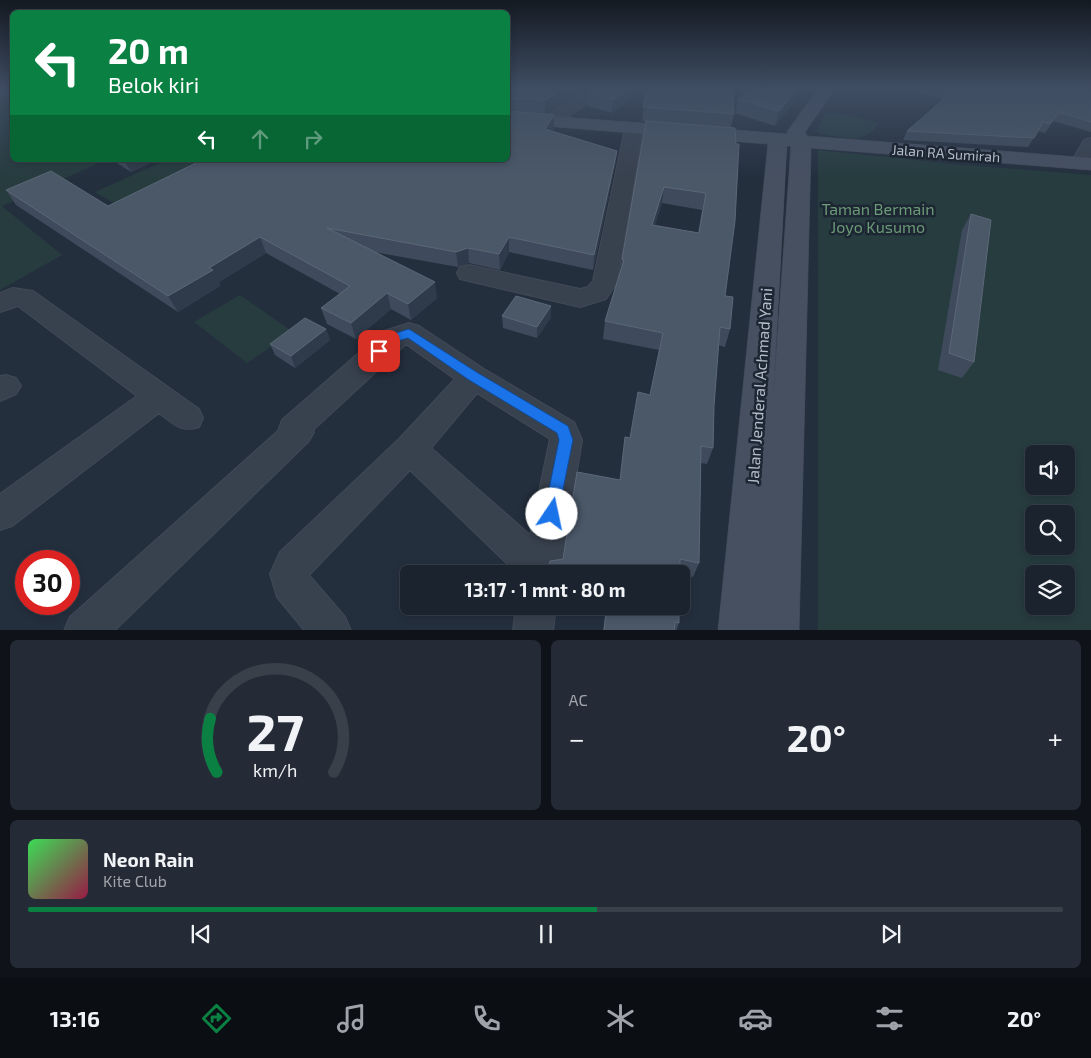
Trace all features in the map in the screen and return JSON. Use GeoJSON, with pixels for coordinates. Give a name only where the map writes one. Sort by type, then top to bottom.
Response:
{"type":"FeatureCollection","features":[{"type":"Feature","properties":{"kind":"main road"},"geometry":{"type":"LineString","coordinates":[[792,138],[807,117]]}},
{"type":"Feature","properties":{"kind":"main road","name":"Jalan RA Sumirah"},"geometry":{"type":"LineString","coordinates":[[510,118],[634,129],[792,138],[1086,164]]}},
{"type":"Feature","properties":{"kind":"main road","name":"Jalan Jenderal Achmad Yani"},"geometry":{"type":"LineString","coordinates":[[739,630],[792,138]]}},
{"type":"Feature","properties":{"kind":"main road","name":"Jalan Jenderal Achmad Yani"},"geometry":{"type":"LineString","coordinates":[[778,630],[792,138]]}},
{"type":"Feature","properties":{"kind":"street"},"geometry":{"type":"LineString","coordinates":[[548,122],[555,117]]}},
{"type":"Feature","properties":{"kind":"street"},"geometry":{"type":"LineString","coordinates":[[469,273],[580,298],[596,293],[605,282],[634,129]]}},
{"type":"Feature","properties":{"kind":"street"},"geometry":{"type":"LineString","coordinates":[[1086,164],[1091,144]]}},
{"type":"Feature","properties":{"kind":"street"},"geometry":{"type":"LineString","coordinates":[[0,303],[13,297],[24,297],[188,418]]}},
{"type":"Feature","properties":{"kind":"street"},"geometry":{"type":"LineString","coordinates":[[84,630],[298,432],[293,429],[394,338],[409,333],[474,377],[563,430],[566,440],[542,565]]}},
{"type":"Feature","properties":{"kind":"street"},"geometry":{"type":"LineString","coordinates":[[328,630],[291,583],[289,574],[294,565],[410,449],[474,377]]}},
{"type":"Feature","properties":{"kind":"street"},"geometry":{"type":"LineString","coordinates":[[0,514],[159,397]]}},
{"type":"Feature","properties":{"kind":"street"},"geometry":{"type":"LineString","coordinates":[[410,449],[522,565]]}},
{"type":"Feature","properties":{"kind":"street"},"geometry":{"type":"LineString","coordinates":[[533,630],[535,615]]}},
{"type":"Feature","properties":{"kind":"green space"},"geometry":{"type":"Polygon","coordinates":[[[0,117],[10,117],[10,162],[94,162],[97,164],[2,206],[62,255],[0,290],[0,117]]]}},
{"type":"Feature","properties":{"kind":"green space"},"geometry":{"type":"Polygon","coordinates":[[[824,117],[857,117],[879,123],[867,135],[854,138],[821,134],[816,131],[824,117]]]}},
{"type":"Feature","properties":{"kind":"green space","name":"Taman Bermain Joyo Kusumo"},"geometry":{"type":"Polygon","coordinates":[[[818,150],[953,164],[1091,175],[1091,630],[818,630],[818,150]]]}},
{"type":"Feature","properties":{"kind":"green space"},"geometry":{"type":"Polygon","coordinates":[[[162,162],[214,162],[128,211],[95,192],[162,162]]]}},
{"type":"Feature","properties":{"kind":"green space"},"geometry":{"type":"Polygon","coordinates":[[[240,295],[293,332],[247,363],[194,322],[240,295]]]}},
{"type":"Feature","properties":{"kind":"building"},"geometry":{"type":"Polygon","coordinates":[[[510,117],[552,117],[545,129],[617,151],[594,255],[509,237],[499,254],[468,248],[456,252],[327,228],[435,282],[408,304],[387,293],[351,323],[321,308],[350,286],[260,237],[209,268],[213,270],[168,296],[6,190],[51,171],[108,206],[198,162],[510,162],[510,117]]]}},
{"type":"Feature","properties":{"kind":"building"},"geometry":{"type":"Polygon","coordinates":[[[923,117],[1055,117],[1050,124],[1043,122],[1034,138],[907,131],[923,117]]]}},
{"type":"Feature","properties":{"kind":"building"},"geometry":{"type":"Polygon","coordinates":[[[1076,117],[1091,117],[1091,122],[1076,117]]]}},
{"type":"Feature","properties":{"kind":"building"},"geometry":{"type":"Polygon","coordinates":[[[646,121],[735,128],[736,144],[739,144],[735,221],[725,296],[733,297],[730,329],[720,327],[713,448],[701,446],[699,563],[680,559],[680,565],[549,565],[550,561],[563,559],[577,472],[620,480],[625,437],[630,438],[638,392],[650,395],[663,333],[605,321],[624,260],[622,259],[646,121]],[[664,187],[652,225],[699,233],[706,193],[664,187]]]}},
{"type":"Feature","properties":{"kind":"building"},"geometry":{"type":"Polygon","coordinates":[[[971,214],[991,220],[974,362],[949,353],[971,214]]]}},
{"type":"Feature","properties":{"kind":"building"},"geometry":{"type":"Polygon","coordinates":[[[516,296],[551,306],[537,327],[502,316],[516,296]]]}},
{"type":"Feature","properties":{"kind":"building"},"geometry":{"type":"Polygon","coordinates":[[[305,318],[326,329],[291,356],[270,344],[305,318]]]}},
{"type":"Feature","properties":{"kind":"building"},"geometry":{"type":"Polygon","coordinates":[[[606,615],[679,615],[679,623],[675,622],[674,630],[604,630],[606,615]]]}},
{"type":"Feature","properties":{"kind":"route"},"geometry":{"type":"LineString","coordinates":[[379,351],[394,338],[409,333],[474,377],[563,430],[566,440],[552,514]]}}]}
